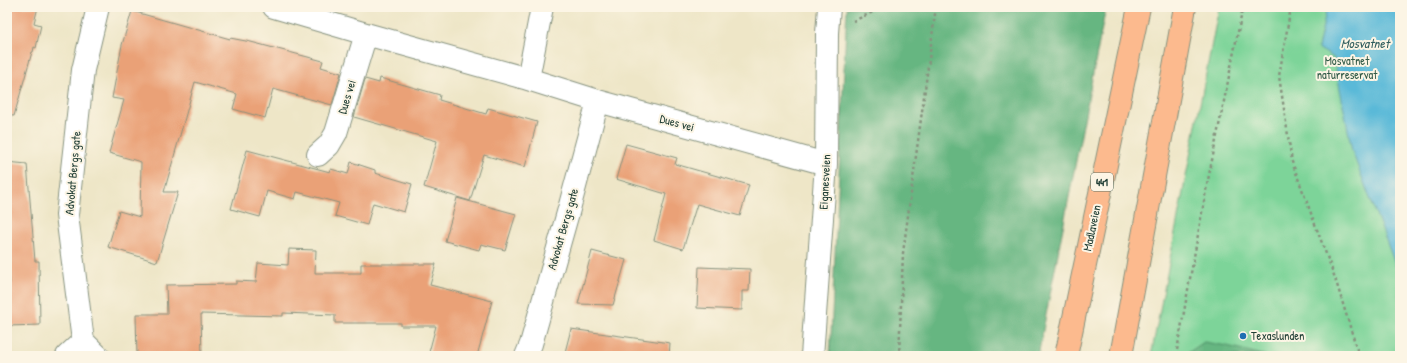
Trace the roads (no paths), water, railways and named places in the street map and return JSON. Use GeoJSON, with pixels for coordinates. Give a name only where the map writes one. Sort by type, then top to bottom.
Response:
{"type":"FeatureCollection","features":[{"type":"Feature","properties":{"kind":"main road","name":"Madlaveien"},"geometry":{"type":"LineString","coordinates":[[1066,356],[1139,7]]}},
{"type":"Feature","properties":{"kind":"main road"},"geometry":{"type":"LineString","coordinates":[[1121,356],[1185,7]]}},
{"type":"Feature","properties":{"kind":"street","name":"Advokat Bergs gate"},"geometry":{"type":"LineString","coordinates":[[67,356],[90,348],[68,215],[83,70],[98,7]]}},
{"type":"Feature","properties":{"kind":"street","name":"Dues vei"},"geometry":{"type":"LineString","coordinates":[[274,7],[323,13],[366,34],[528,79],[598,101],[826,164]]}},
{"type":"Feature","properties":{"kind":"street"},"geometry":{"type":"LineString","coordinates":[[528,79],[542,7]]}},
{"type":"Feature","properties":{"kind":"street","name":"Eiganesveien"},"geometry":{"type":"LineString","coordinates":[[812,356],[826,164],[827,33],[829,7]]}},
{"type":"Feature","properties":{"kind":"street","name":"Dues vei"},"geometry":{"type":"LineString","coordinates":[[318,155],[329,145],[336,133],[366,34]]}},
{"type":"Feature","properties":{"kind":"street","name":"Advokat Bergs gate"},"geometry":{"type":"LineString","coordinates":[[526,356],[531,344],[565,224],[598,101]]}},
{"type":"Feature","properties":{"kind":"water","name":"Mosvatnet"},"geometry":{"type":"Polygon","coordinates":[[[1331,7],[1400,7],[1400,277],[1352,151],[1334,58],[1318,48],[1326,12],[1331,7]]]}},
{"type":"Feature","properties":{"kind":"place","name":"Texaslunden"},"geometry":{"type":"Point","coordinates":[1243,336]}},
{"type":"Feature","properties":{"kind":"park label","name":"Mosvatnet naturreservat"},"geometry":{"type":"Point","coordinates":[1347,68]}}]}
